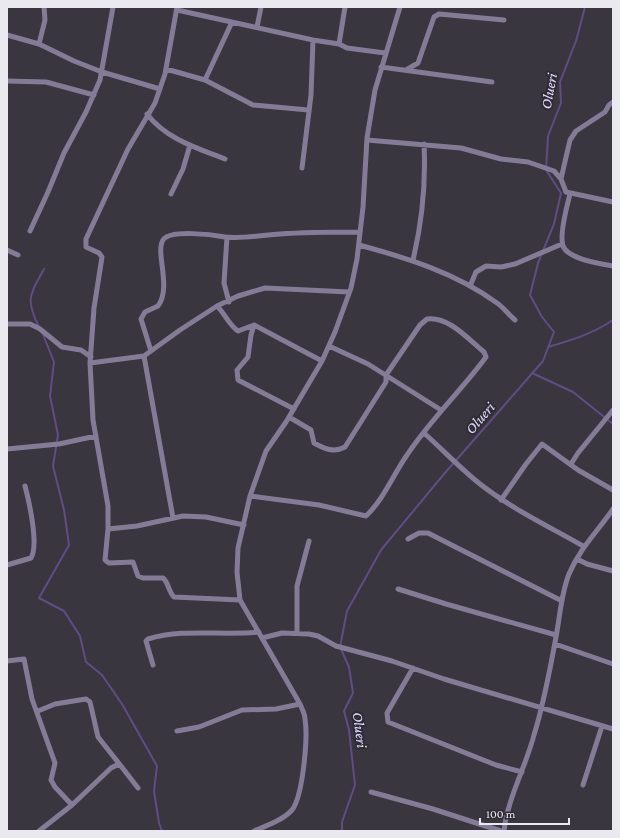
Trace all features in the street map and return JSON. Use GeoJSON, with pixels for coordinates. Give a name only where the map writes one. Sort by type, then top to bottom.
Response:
{"type":"FeatureCollection","features":[{"type":"Feature","properties":{"kind":"street"},"geometry":{"type":"LineString","coordinates":[[39,44],[45,20],[44,7]]}},
{"type":"Feature","properties":{"kind":"street"},"geometry":{"type":"LineString","coordinates":[[30,231],[64,153],[94,95],[102,72],[113,7]]}},
{"type":"Feature","properties":{"kind":"street"},"geometry":{"type":"LineString","coordinates":[[258,27],[261,7]]}},
{"type":"Feature","properties":{"kind":"street"},"geometry":{"type":"LineString","coordinates":[[339,44],[344,7]]}},
{"type":"Feature","properties":{"kind":"street"},"geometry":{"type":"LineString","coordinates":[[254,831],[284,816],[292,810],[298,796],[303,769],[306,718],[300,704],[240,600],[237,572],[238,548],[250,496],[266,451],[294,409],[322,361],[349,292],[359,245],[367,140],[375,90],[400,7]]}},
{"type":"Feature","properties":{"kind":"street"},"geometry":{"type":"LineString","coordinates":[[240,600],[174,597],[168,590],[166,580],[163,578],[142,578],[138,576],[133,562],[106,562],[105,556],[108,529],[108,506],[96,436],[91,360],[94,308],[102,262],[99,253],[86,247],[86,239],[128,149],[154,103],[160,89],[166,69],[177,8],[313,40],[339,44],[347,48],[385,53]]}},
{"type":"Feature","properties":{"kind":"street"},"geometry":{"type":"LineString","coordinates":[[406,70],[418,63],[434,17],[439,14],[504,20]]}},
{"type":"Feature","properties":{"kind":"street"},"geometry":{"type":"LineString","coordinates":[[205,80],[232,22]]}},
{"type":"Feature","properties":{"kind":"street"},"geometry":{"type":"LineString","coordinates":[[7,35],[39,44],[74,61],[102,72],[160,89]]}},
{"type":"Feature","properties":{"kind":"street"},"geometry":{"type":"LineString","coordinates":[[302,168],[312,77],[313,40]]}},
{"type":"Feature","properties":{"kind":"street"},"geometry":{"type":"LineString","coordinates":[[381,66],[492,82]]}},
{"type":"Feature","properties":{"kind":"street"},"geometry":{"type":"LineString","coordinates":[[166,69],[205,80],[253,105],[308,110]]}},
{"type":"Feature","properties":{"kind":"street"},"geometry":{"type":"LineString","coordinates":[[7,81],[46,82],[94,95]]}},
{"type":"Feature","properties":{"kind":"street"},"geometry":{"type":"LineString","coordinates":[[561,179],[570,140],[576,131],[605,112],[608,105],[613,102]]}},
{"type":"Feature","properties":{"kind":"street"},"geometry":{"type":"LineString","coordinates":[[147,114],[160,129],[190,145],[224,159]]}},
{"type":"Feature","properties":{"kind":"street"},"geometry":{"type":"LineString","coordinates":[[367,140],[461,148],[501,159],[528,162],[554,171],[561,179],[566,192],[570,194],[613,202]]}},
{"type":"Feature","properties":{"kind":"street"},"geometry":{"type":"LineString","coordinates":[[413,260],[420,230],[425,163],[424,144]]}},
{"type":"Feature","properties":{"kind":"street"},"geometry":{"type":"LineString","coordinates":[[171,194],[183,169],[190,145]]}},
{"type":"Feature","properties":{"kind":"street"},"geometry":{"type":"LineString","coordinates":[[570,194],[562,232],[562,244],[565,249],[573,255],[590,261],[613,266]]}},
{"type":"Feature","properties":{"kind":"street"},"geometry":{"type":"LineString","coordinates":[[151,351],[141,319],[145,312],[158,306],[163,294],[164,268],[160,253],[162,241],[166,238],[175,235],[208,233],[227,237],[315,232],[360,232]]}},
{"type":"Feature","properties":{"kind":"street"},"geometry":{"type":"LineString","coordinates":[[227,237],[224,283],[229,302]]}},
{"type":"Feature","properties":{"kind":"street"},"geometry":{"type":"LineString","coordinates":[[470,286],[476,272],[486,266],[501,267],[562,244]]}},
{"type":"Feature","properties":{"kind":"street"},"geometry":{"type":"LineString","coordinates":[[359,245],[413,260],[461,280],[498,304],[515,320]]}},
{"type":"Feature","properties":{"kind":"street"},"geometry":{"type":"LineString","coordinates":[[7,250],[18,255]]}},
{"type":"Feature","properties":{"kind":"street"},"geometry":{"type":"LineString","coordinates":[[7,324],[30,324],[40,329],[62,347],[81,350],[91,360],[144,356],[180,330],[218,306],[229,302],[238,296],[265,288],[349,292]]}},
{"type":"Feature","properties":{"kind":"street"},"geometry":{"type":"LineString","coordinates":[[218,306],[225,315],[229,324],[238,331],[254,325],[322,361]]}},
{"type":"Feature","properties":{"kind":"street"},"geometry":{"type":"LineString","coordinates":[[250,496],[319,505],[366,516],[374,508],[406,455],[441,410],[460,390],[486,357],[484,352],[448,323],[435,318],[427,319],[420,325],[386,375],[386,382],[373,405],[359,422],[345,446],[339,450],[325,449],[314,443],[311,430],[289,417]]}},
{"type":"Feature","properties":{"kind":"street"},"geometry":{"type":"LineString","coordinates":[[254,325],[248,357],[238,370],[238,380],[294,409]]}},
{"type":"Feature","properties":{"kind":"street"},"geometry":{"type":"LineString","coordinates":[[329,346],[368,364],[441,410]]}},
{"type":"Feature","properties":{"kind":"street"},"geometry":{"type":"LineString","coordinates":[[144,356],[173,518]]}},
{"type":"Feature","properties":{"kind":"street"},"geometry":{"type":"LineString","coordinates":[[571,464],[578,452],[613,410]]}},
{"type":"Feature","properties":{"kind":"street"},"geometry":{"type":"LineString","coordinates":[[424,433],[457,465],[501,500],[528,517],[583,546]]}},
{"type":"Feature","properties":{"kind":"street"},"geometry":{"type":"LineString","coordinates":[[7,449],[59,444],[96,436]]}},
{"type":"Feature","properties":{"kind":"street"},"geometry":{"type":"LineString","coordinates":[[501,500],[542,444],[592,479],[613,490]]}},
{"type":"Feature","properties":{"kind":"street"},"geometry":{"type":"LineString","coordinates":[[7,565],[31,558],[34,554],[34,538],[25,486]]}},
{"type":"Feature","properties":{"kind":"street"},"geometry":{"type":"LineString","coordinates":[[371,792],[433,809],[502,831],[522,772],[541,708],[555,644],[562,601],[569,574],[583,546],[596,532],[613,509]]}},
{"type":"Feature","properties":{"kind":"street"},"geometry":{"type":"LineString","coordinates":[[108,529],[137,526],[183,516],[206,517],[244,524]]}},
{"type":"Feature","properties":{"kind":"street"},"geometry":{"type":"LineString","coordinates":[[408,539],[419,533],[428,533],[562,601]]}},
{"type":"Feature","properties":{"kind":"street"},"geometry":{"type":"LineString","coordinates":[[297,632],[297,586],[310,540]]}},
{"type":"Feature","properties":{"kind":"street"},"geometry":{"type":"LineString","coordinates":[[577,558],[587,564],[613,571]]}},
{"type":"Feature","properties":{"kind":"street"},"geometry":{"type":"LineString","coordinates":[[398,588],[446,604],[556,635]]}},
{"type":"Feature","properties":{"kind":"street"},"geometry":{"type":"LineString","coordinates":[[153,664],[146,648],[146,642],[148,639],[199,632],[215,634],[259,632]]}},
{"type":"Feature","properties":{"kind":"street"},"geometry":{"type":"LineString","coordinates":[[262,638],[282,633],[297,632],[318,636],[336,646],[613,729]]}},
{"type":"Feature","properties":{"kind":"street"},"geometry":{"type":"LineString","coordinates":[[555,644],[613,664]]}},
{"type":"Feature","properties":{"kind":"street"},"geometry":{"type":"LineString","coordinates":[[7,661],[24,659],[32,699],[38,711],[55,763],[51,780],[55,787],[72,805]]}},
{"type":"Feature","properties":{"kind":"street"},"geometry":{"type":"LineString","coordinates":[[413,668],[388,713],[388,722],[496,765],[522,772]]}},
{"type":"Feature","properties":{"kind":"street"},"geometry":{"type":"LineString","coordinates":[[38,711],[55,704],[86,698],[90,702],[98,737],[138,788]]}},
{"type":"Feature","properties":{"kind":"street"},"geometry":{"type":"LineString","coordinates":[[177,731],[199,727],[242,710],[271,710],[300,704]]}},
{"type":"Feature","properties":{"kind":"street"},"geometry":{"type":"LineString","coordinates":[[584,785],[602,726]]}},
{"type":"Feature","properties":{"kind":"street"},"geometry":{"type":"LineString","coordinates":[[39,831],[72,805],[110,768],[117,765],[121,766]]}},
{"type":"Feature","properties":{"kind":"waterway","name":"Olueri"},"geometry":{"type":"LineString","coordinates":[[342,831],[342,822],[355,785],[349,730],[344,711],[353,693],[349,667],[340,647],[347,611],[381,550],[444,474],[543,361],[554,332],[542,317],[530,295],[538,263],[554,224],[561,193],[546,170],[548,136],[561,103],[560,82],[576,41],[585,7]]}},
{"type":"Feature","properties":{"kind":"waterway"},"geometry":{"type":"LineString","coordinates":[[39,327],[32,310],[31,297],[35,285],[44,269]]}},
{"type":"Feature","properties":{"kind":"waterway"},"geometry":{"type":"LineString","coordinates":[[548,347],[590,333],[613,320]]}},
{"type":"Feature","properties":{"kind":"waterway"},"geometry":{"type":"LineString","coordinates":[[42,332],[54,362],[50,396],[58,435],[53,466],[64,510],[69,545],[39,598],[64,611],[80,636],[86,662],[102,675],[122,704],[157,766],[154,791],[159,823],[162,831]]}},
{"type":"Feature","properties":{"kind":"waterway"},"geometry":{"type":"LineString","coordinates":[[532,373],[573,392],[613,424]]}}]}
